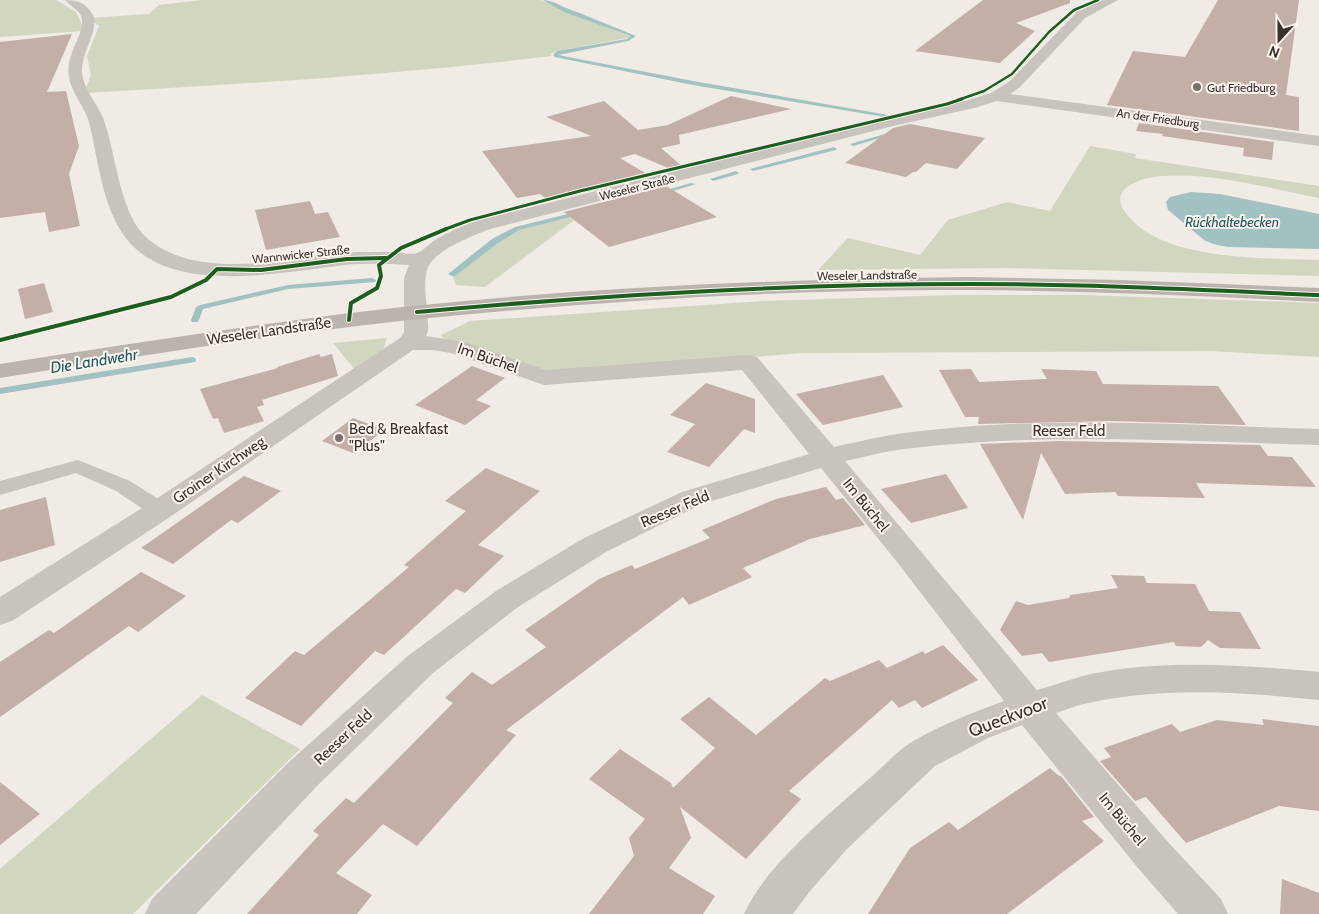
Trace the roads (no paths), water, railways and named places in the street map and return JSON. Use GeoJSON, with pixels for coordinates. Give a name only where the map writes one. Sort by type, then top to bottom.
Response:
{"type":"FeatureCollection","features":[{"type":"Feature","properties":{"kind":"main road","name":"Weseler Landstraße"},"geometry":{"type":"LineString","coordinates":[[0,371],[349,320],[417,312],[676,293],[922,284],[1122,286],[1319,295]]}},
{"type":"Feature","properties":{"kind":"street","name":"Wannwicker Straße"},"geometry":{"type":"LineString","coordinates":[[71,0],[86,12],[89,18],[89,26],[75,56],[78,88],[94,115],[123,218],[138,240],[147,249],[160,257],[183,265],[217,269],[261,270],[347,259],[386,258],[423,260]]}},
{"type":"Feature","properties":{"kind":"street","name":"Weseler Straße"},"geometry":{"type":"LineString","coordinates":[[423,260],[449,239],[483,225],[892,122],[969,105],[996,96],[1014,84],[1081,15],[1112,0]]}},
{"type":"Feature","properties":{"kind":"street","name":"An der Friedburg"},"geometry":{"type":"LineString","coordinates":[[996,96],[1319,141]]}},
{"type":"Feature","properties":{"kind":"street"},"geometry":{"type":"LineString","coordinates":[[408,343],[416,333],[415,276],[423,260]]}},
{"type":"Feature","properties":{"kind":"street","name":"Im Büchel"},"geometry":{"type":"LineString","coordinates":[[408,343],[433,343],[456,347],[544,378],[748,362],[1029,707],[1153,855],[1206,914]]}},
{"type":"Feature","properties":{"kind":"street","name":"Groiner Kirchweg"},"geometry":{"type":"LineString","coordinates":[[0,613],[160,510],[408,343]]}},
{"type":"Feature","properties":{"kind":"street","name":"Reeser Feld"},"geometry":{"type":"LineString","coordinates":[[167,914],[304,773],[421,664],[507,599],[595,545],[692,498],[827,457],[903,441],[996,432],[1111,431],[1238,433],[1319,437]]}},
{"type":"Feature","properties":{"kind":"street","name":"Queckvoor"},"geometry":{"type":"LineString","coordinates":[[766,914],[795,877],[834,836],[922,756],[975,727],[1029,707],[1092,688],[1162,679],[1257,680],[1319,686]]}},
{"type":"Feature","properties":{"kind":"lane"},"geometry":{"type":"LineString","coordinates":[[0,488],[78,466],[123,486],[160,510]]}},
{"type":"Feature","properties":{"kind":"water","name":"Rückhaltebecken"},"geometry":{"type":"Polygon","coordinates":[[[1191,192],[1220,194],[1319,214],[1319,249],[1228,247],[1204,240],[1168,210],[1166,202],[1170,197],[1191,192]]]}},
{"type":"Feature","properties":{"kind":"waterway"},"geometry":{"type":"LineString","coordinates":[[545,0],[566,11],[634,36],[628,40],[559,52],[555,55],[557,56],[693,83],[891,116]]}},
{"type":"Feature","properties":{"kind":"waterway"},"geometry":{"type":"LineString","coordinates":[[853,144],[894,133]]}},
{"type":"Feature","properties":{"kind":"waterway"},"geometry":{"type":"LineString","coordinates":[[753,169],[834,149]]}},
{"type":"Feature","properties":{"kind":"waterway"},"geometry":{"type":"LineString","coordinates":[[713,179],[736,173]]}},
{"type":"Feature","properties":{"kind":"waterway"},"geometry":{"type":"LineString","coordinates":[[663,192],[693,184]]}},
{"type":"Feature","properties":{"kind":"waterway"},"geometry":{"type":"LineString","coordinates":[[452,274],[495,241],[517,228],[580,213]]}},
{"type":"Feature","properties":{"kind":"waterway"},"geometry":{"type":"LineString","coordinates":[[195,320],[200,307],[288,287],[372,280]]}},
{"type":"Feature","properties":{"kind":"waterway","name":"Die Landwehr"},"geometry":{"type":"LineString","coordinates":[[0,391],[192,360]]}},
{"type":"Feature","properties":{"kind":"place","name":"Gut Friedburg"},"geometry":{"type":"Point","coordinates":[1197,87]}},
{"type":"Feature","properties":{"kind":"place","name":"Bed & Breakfast \"Plus\""},"geometry":{"type":"Point","coordinates":[339,438]}}]}
